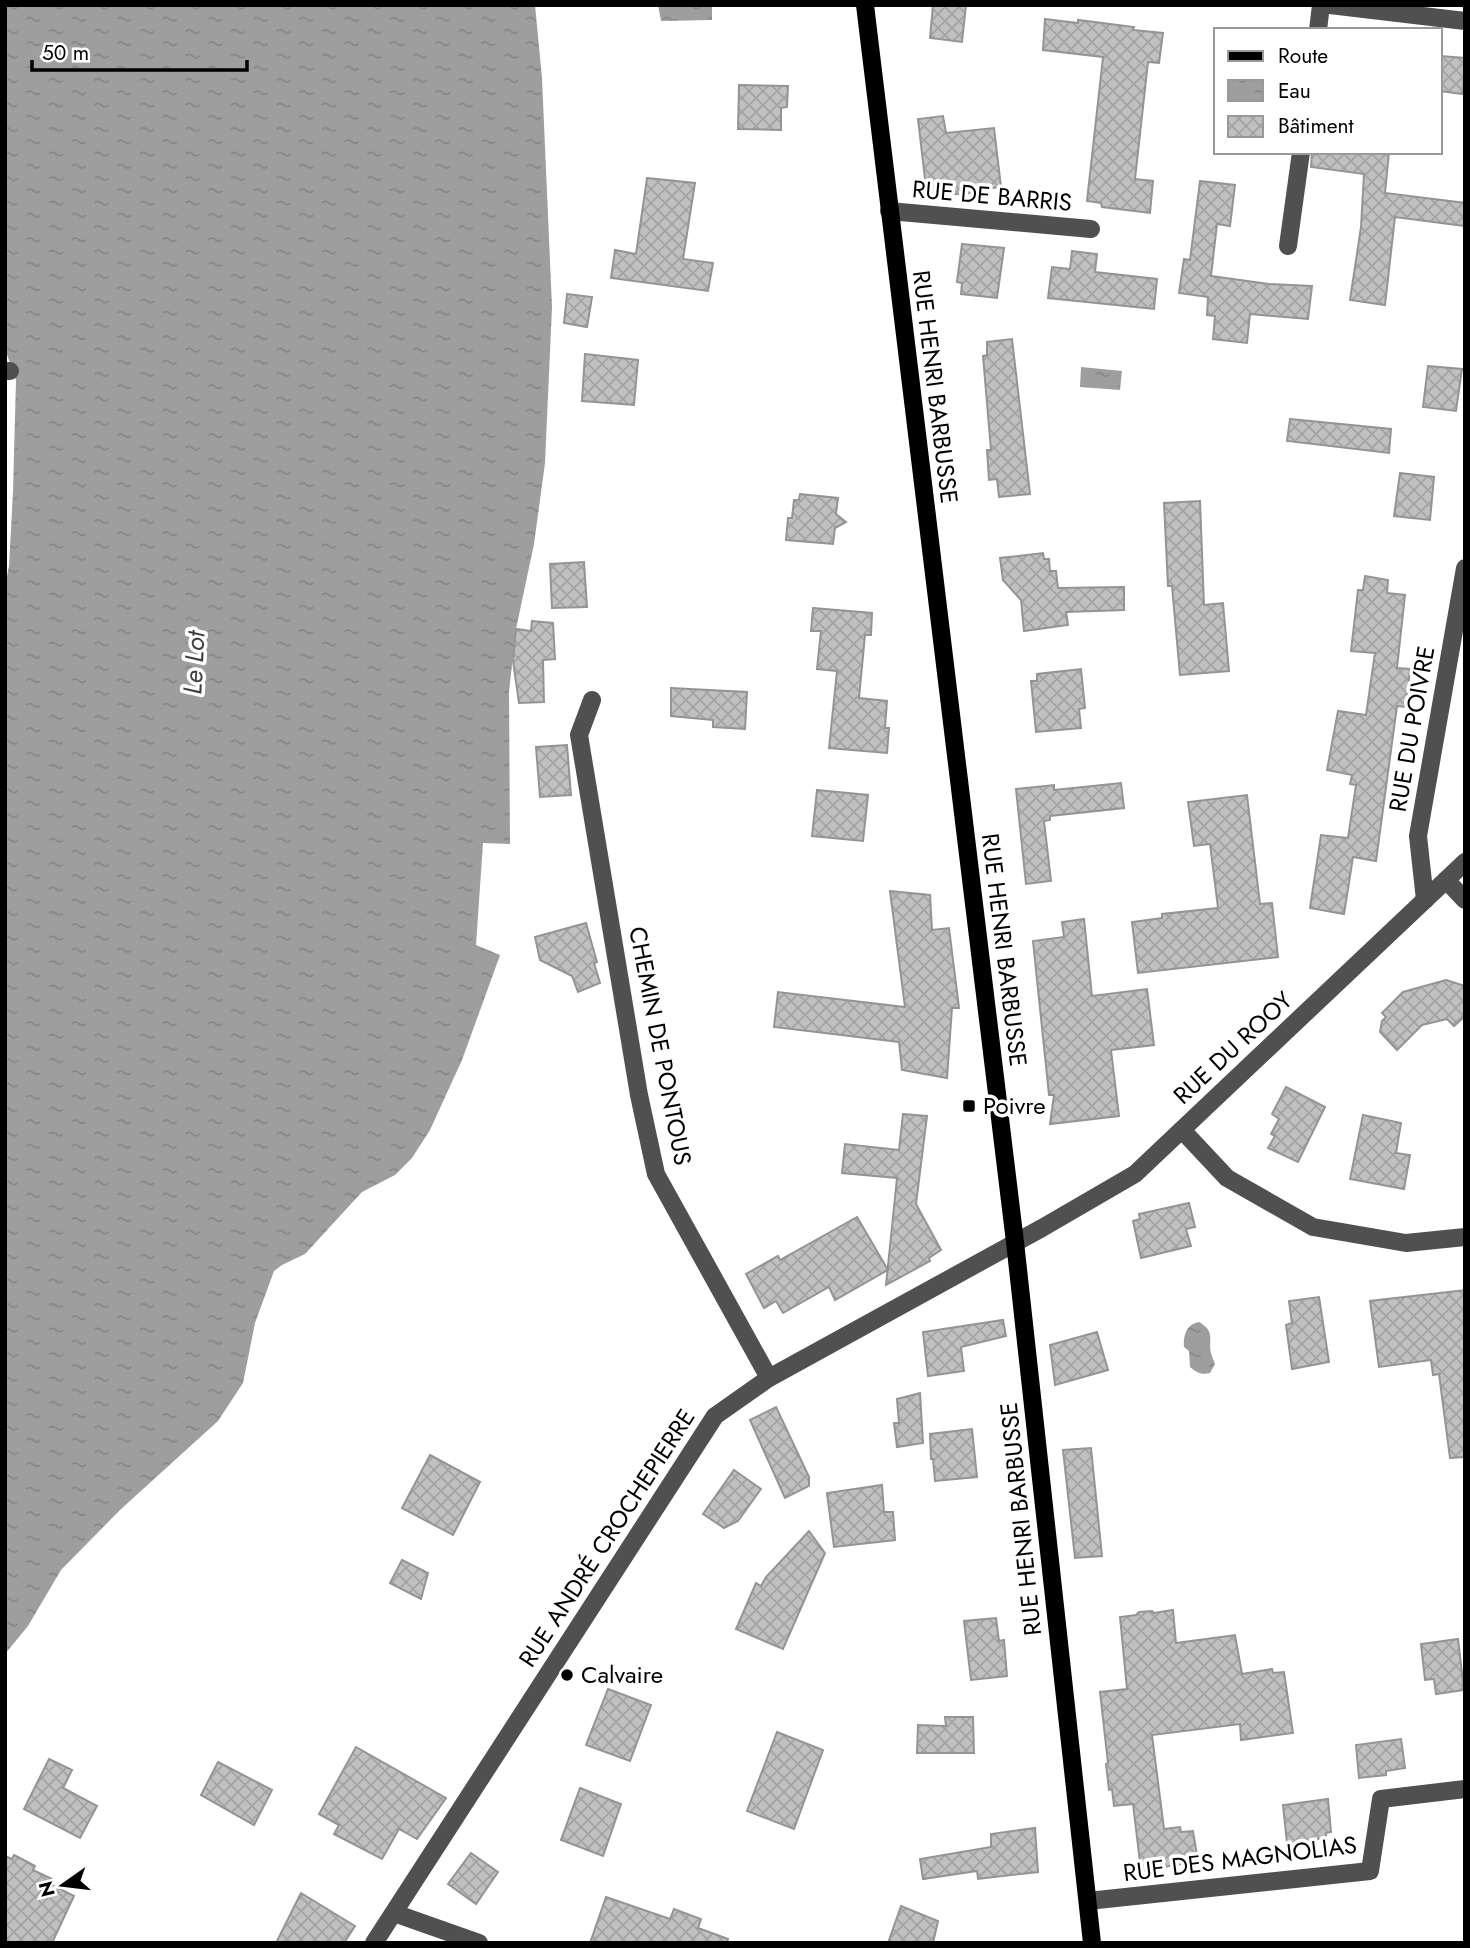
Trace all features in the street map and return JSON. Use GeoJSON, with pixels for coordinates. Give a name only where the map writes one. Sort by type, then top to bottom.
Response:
{"type":"FeatureCollection","features":[{"type":"Feature","properties":{"kind":"main road","name":"RUE HENRI BARBUSSE"},"geometry":{"type":"LineString","coordinates":[[864,5],[1016,1242],[1092,1943]]}},
{"type":"Feature","properties":{"kind":"street"},"geometry":{"type":"LineString","coordinates":[[1318,28],[1321,5]]}},
{"type":"Feature","properties":{"kind":"street"},"geometry":{"type":"LineString","coordinates":[[1330,5],[1465,21]]}},
{"type":"Feature","properties":{"kind":"street"},"geometry":{"type":"LineString","coordinates":[[1288,246],[1301,154]]}},
{"type":"Feature","properties":{"kind":"street","name":"RUE DE BARRIS"},"geometry":{"type":"LineString","coordinates":[[889,211],[1091,229]]}},
{"type":"Feature","properties":{"kind":"street","name":"RUE DU POIVRE"},"geometry":{"type":"LineString","coordinates":[[1425,900],[1418,836],[1465,568]]}},
{"type":"Feature","properties":{"kind":"street","name":"CHEMIN DE PONTOUS"},"geometry":{"type":"LineString","coordinates":[[593,700],[579,735],[639,1096],[656,1174],[769,1378]]}},
{"type":"Feature","properties":{"kind":"street","name":"RUE DU ROOY"},"geometry":{"type":"LineString","coordinates":[[1016,1242],[1135,1174],[1465,862]]}},
{"type":"Feature","properties":{"kind":"street"},"geometry":{"type":"LineString","coordinates":[[1446,880],[1465,900]]}},
{"type":"Feature","properties":{"kind":"street"},"geometry":{"type":"LineString","coordinates":[[1182,1130],[1227,1178],[1313,1227],[1406,1243],[1465,1237]]}},
{"type":"Feature","properties":{"kind":"street","name":"RUE ANDRÉ CROCHEPIERRE"},"geometry":{"type":"LineString","coordinates":[[374,1943],[715,1416],[769,1378],[1016,1242]]}},
{"type":"Feature","properties":{"kind":"street","name":"RUE DES MAGNOLIAS"},"geometry":{"type":"LineString","coordinates":[[1087,1901],[1370,1871],[1381,1799],[1465,1789]]}},
{"type":"Feature","properties":{"kind":"street"},"geometry":{"type":"LineString","coordinates":[[394,1913],[479,1943]]}},
{"type":"Feature","properties":{"kind":"water","name":"Le Lot"},"geometry":{"type":"Polygon","coordinates":[[[5,5],[535,5],[542,78],[552,307],[545,463],[534,544],[516,629],[509,692],[510,844],[483,843],[476,945],[500,955],[462,1060],[430,1130],[412,1158],[395,1175],[362,1192],[305,1254],[274,1271],[255,1323],[243,1383],[218,1421],[120,1510],[61,1570],[28,1626],[5,1654],[5,586],[9,566],[13,492],[16,380],[5,349],[5,5]]]}},
{"type":"Feature","properties":{"kind":"water"},"geometry":{"type":"Polygon","coordinates":[[[658,5],[712,5],[712,20],[661,21],[658,5]]]}},
{"type":"Feature","properties":{"kind":"water"},"geometry":{"type":"Polygon","coordinates":[[[1081,367],[1122,371],[1120,390],[1080,387],[1081,367]]]}},
{"type":"Feature","properties":{"kind":"water"},"geometry":{"type":"Polygon","coordinates":[[[1199,1322],[1208,1329],[1215,1364],[1210,1373],[1204,1374],[1190,1367],[1189,1351],[1184,1347],[1187,1331],[1191,1325],[1199,1322]]]}},
{"type":"Feature","properties":{"kind":"building"},"geometry":{"type":"Polygon","coordinates":[[[933,5],[966,5],[962,42],[930,38],[933,5]]]}},
{"type":"Feature","properties":{"kind":"building"},"geometry":{"type":"Polygon","coordinates":[[[1045,19],[1078,23],[1078,20],[1163,33],[1159,63],[1148,62],[1135,179],[1153,181],[1150,213],[1102,207],[1101,203],[1087,201],[1103,57],[1043,50],[1045,19]]]}},
{"type":"Feature","properties":{"kind":"building"},"geometry":{"type":"Polygon","coordinates":[[[1442,56],[1465,58],[1463,94],[1442,91],[1442,56]]]}},
{"type":"Feature","properties":{"kind":"building"},"geometry":{"type":"Polygon","coordinates":[[[739,85],[788,86],[787,107],[781,108],[781,130],[738,129],[739,85]]]}},
{"type":"Feature","properties":{"kind":"building"},"geometry":{"type":"Polygon","coordinates":[[[943,116],[946,133],[994,128],[1001,187],[985,189],[985,192],[927,196],[918,119],[943,116]]]}},
{"type":"Feature","properties":{"kind":"building"},"geometry":{"type":"Polygon","coordinates":[[[1312,154],[1389,154],[1385,193],[1465,203],[1465,226],[1395,217],[1385,305],[1350,300],[1361,227],[1364,174],[1311,167],[1312,154]]]}},
{"type":"Feature","properties":{"kind":"building"},"geometry":{"type":"Polygon","coordinates":[[[647,178],[695,183],[683,259],[713,263],[708,291],[611,278],[615,250],[636,254],[647,178]]]}},
{"type":"Feature","properties":{"kind":"building"},"geometry":{"type":"Polygon","coordinates":[[[1200,181],[1235,185],[1230,226],[1217,224],[1211,276],[1269,284],[1312,286],[1308,319],[1250,314],[1247,343],[1213,339],[1215,316],[1207,315],[1208,297],[1179,293],[1184,259],[1190,260],[1200,181]]]}},
{"type":"Feature","properties":{"kind":"building"},"geometry":{"type":"Polygon","coordinates":[[[962,244],[1004,248],[997,298],[961,294],[962,283],[957,282],[962,244]]]}},
{"type":"Feature","properties":{"kind":"building"},"geometry":{"type":"Polygon","coordinates":[[[1072,251],[1097,254],[1095,272],[1157,279],[1154,309],[1048,298],[1052,267],[1070,269],[1072,251]]]}},
{"type":"Feature","properties":{"kind":"building"},"geometry":{"type":"Polygon","coordinates":[[[567,294],[592,297],[587,327],[564,323],[567,294]]]}},
{"type":"Feature","properties":{"kind":"building"},"geometry":{"type":"Polygon","coordinates":[[[1012,339],[1030,494],[999,497],[997,479],[989,480],[987,450],[991,450],[983,356],[987,355],[987,342],[1012,339]]]}},
{"type":"Feature","properties":{"kind":"building"},"geometry":{"type":"Polygon","coordinates":[[[585,354],[638,360],[634,405],[582,401],[585,354]]]}},
{"type":"Feature","properties":{"kind":"building"},"geometry":{"type":"Polygon","coordinates":[[[1428,366],[1462,369],[1456,411],[1423,407],[1428,366]]]}},
{"type":"Feature","properties":{"kind":"building"},"geometry":{"type":"Polygon","coordinates":[[[1290,419],[1391,429],[1389,453],[1287,441],[1290,419]]]}},
{"type":"Feature","properties":{"kind":"building"},"geometry":{"type":"Polygon","coordinates":[[[1400,473],[1434,477],[1430,520],[1394,516],[1400,473]]]}},
{"type":"Feature","properties":{"kind":"building"},"geometry":{"type":"Polygon","coordinates":[[[800,494],[838,498],[836,514],[846,522],[835,528],[833,544],[786,540],[788,518],[792,518],[794,500],[799,500],[800,494]]]}},
{"type":"Feature","properties":{"kind":"building"},"geometry":{"type":"Polygon","coordinates":[[[1200,501],[1204,605],[1223,603],[1229,671],[1180,675],[1172,586],[1168,586],[1164,503],[1200,501]]]}},
{"type":"Feature","properties":{"kind":"building"},"geometry":{"type":"Polygon","coordinates":[[[1043,553],[1044,559],[1049,559],[1050,571],[1056,571],[1058,588],[1124,587],[1124,610],[1066,612],[1068,625],[1024,631],[1021,600],[1003,580],[1000,558],[1043,553]]]}},
{"type":"Feature","properties":{"kind":"building"},"geometry":{"type":"Polygon","coordinates":[[[584,562],[587,607],[552,608],[550,564],[584,562]]]}},
{"type":"Feature","properties":{"kind":"building"},"geometry":{"type":"Polygon","coordinates":[[[1365,576],[1388,580],[1387,593],[1405,595],[1397,668],[1410,669],[1406,707],[1397,706],[1376,861],[1353,857],[1344,914],[1310,908],[1321,835],[1348,838],[1356,785],[1350,784],[1352,775],[1327,770],[1338,711],[1366,715],[1375,653],[1351,651],[1358,590],[1363,590],[1365,576]]]}},
{"type":"Feature","properties":{"kind":"building"},"geometry":{"type":"Polygon","coordinates":[[[813,608],[872,613],[871,635],[865,635],[859,698],[887,701],[887,753],[829,748],[837,671],[817,669],[821,631],[811,631],[813,608]]]}},
{"type":"Feature","properties":{"kind":"building"},"geometry":{"type":"Polygon","coordinates":[[[532,621],[553,623],[555,659],[543,660],[544,702],[519,703],[513,661],[516,629],[531,631],[532,621]]]}},
{"type":"Feature","properties":{"kind":"building"},"geometry":{"type":"Polygon","coordinates":[[[1081,669],[1085,708],[1079,709],[1081,728],[1036,732],[1031,681],[1037,681],[1037,674],[1081,669]]]}},
{"type":"Feature","properties":{"kind":"building"},"geometry":{"type":"Polygon","coordinates":[[[671,688],[747,692],[745,729],[713,727],[713,720],[671,716],[671,688]]]}},
{"type":"Feature","properties":{"kind":"building"},"geometry":{"type":"Polygon","coordinates":[[[567,745],[571,795],[540,797],[536,747],[567,745]]]}},
{"type":"Feature","properties":{"kind":"building"},"geometry":{"type":"Polygon","coordinates":[[[1121,783],[1124,808],[1050,816],[1050,820],[1044,821],[1051,881],[1026,884],[1016,789],[1054,785],[1054,790],[1121,783]]]}},
{"type":"Feature","properties":{"kind":"building"},"geometry":{"type":"Polygon","coordinates":[[[817,790],[868,795],[863,841],[812,836],[817,790]]]}},
{"type":"Feature","properties":{"kind":"building"},"geometry":{"type":"Polygon","coordinates":[[[1247,795],[1260,904],[1272,903],[1278,957],[1138,973],[1132,922],[1162,918],[1162,914],[1218,908],[1210,844],[1194,846],[1188,802],[1247,795]]]}},
{"type":"Feature","properties":{"kind":"building"},"geometry":{"type":"Polygon","coordinates":[[[890,891],[930,895],[932,930],[949,928],[959,1008],[952,1008],[947,1078],[902,1070],[899,1042],[774,1027],[778,992],[905,1007],[890,891]]]}},
{"type":"Feature","properties":{"kind":"building"},"geometry":{"type":"Polygon","coordinates":[[[1084,919],[1092,996],[1147,989],[1154,1045],[1111,1050],[1119,1116],[1050,1124],[1054,1095],[1049,1095],[1033,941],[1064,937],[1062,922],[1084,919]]]}},
{"type":"Feature","properties":{"kind":"building"},"geometry":{"type":"Polygon","coordinates":[[[586,923],[600,983],[578,992],[572,976],[540,960],[535,937],[586,923]]]}},
{"type":"Feature","properties":{"kind":"building"},"geometry":{"type":"Polygon","coordinates":[[[1446,980],[1465,986],[1465,1016],[1454,1026],[1447,1019],[1422,1025],[1397,1050],[1380,1032],[1382,1021],[1386,1017],[1382,1013],[1403,992],[1446,980]]]}},
{"type":"Feature","properties":{"kind":"building"},"geometry":{"type":"Polygon","coordinates":[[[1286,1087],[1325,1107],[1298,1162],[1268,1148],[1275,1136],[1271,1134],[1279,1119],[1272,1114],[1286,1087]]]}},
{"type":"Feature","properties":{"kind":"building"},"geometry":{"type":"Polygon","coordinates":[[[903,1114],[927,1116],[916,1204],[941,1250],[929,1258],[930,1261],[886,1285],[897,1178],[842,1173],[845,1144],[899,1150],[903,1114]]]}},
{"type":"Feature","properties":{"kind":"building"},"geometry":{"type":"Polygon","coordinates":[[[1363,1115],[1401,1123],[1396,1153],[1410,1155],[1404,1189],[1350,1179],[1363,1115]]]}},
{"type":"Feature","properties":{"kind":"building"},"geometry":{"type":"Polygon","coordinates":[[[1189,1203],[1195,1227],[1186,1229],[1191,1246],[1141,1258],[1133,1221],[1140,1219],[1139,1214],[1189,1203]]]}},
{"type":"Feature","properties":{"kind":"building"},"geometry":{"type":"Polygon","coordinates":[[[857,1217],[888,1270],[835,1300],[829,1287],[783,1313],[776,1301],[764,1308],[746,1274],[778,1256],[780,1260],[857,1217]]]}},
{"type":"Feature","properties":{"kind":"building"},"geometry":{"type":"Polygon","coordinates":[[[1465,1290],[1465,1457],[1450,1458],[1439,1374],[1433,1375],[1431,1360],[1379,1367],[1370,1301],[1465,1290]]]}},
{"type":"Feature","properties":{"kind":"building"},"geometry":{"type":"Polygon","coordinates":[[[1319,1297],[1329,1362],[1292,1369],[1286,1325],[1292,1323],[1289,1301],[1319,1297]]]}},
{"type":"Feature","properties":{"kind":"building"},"geometry":{"type":"Polygon","coordinates":[[[1003,1320],[1006,1336],[961,1347],[964,1371],[928,1376],[923,1332],[1003,1320]]]}},
{"type":"Feature","properties":{"kind":"building"},"geometry":{"type":"Polygon","coordinates":[[[1097,1332],[1108,1370],[1055,1385],[1050,1345],[1097,1332]]]}},
{"type":"Feature","properties":{"kind":"building"},"geometry":{"type":"Polygon","coordinates":[[[920,1393],[923,1443],[897,1447],[894,1423],[899,1423],[897,1399],[920,1393]]]}},
{"type":"Feature","properties":{"kind":"building"},"geometry":{"type":"Polygon","coordinates":[[[776,1407],[809,1477],[809,1486],[785,1498],[750,1420],[776,1407]]]}},
{"type":"Feature","properties":{"kind":"building"},"geometry":{"type":"Polygon","coordinates":[[[972,1429],[977,1477],[935,1481],[930,1434],[972,1429]]]}},
{"type":"Feature","properties":{"kind":"building"},"geometry":{"type":"Polygon","coordinates":[[[1091,1448],[1102,1556],[1075,1558],[1063,1450],[1091,1448]]]}},
{"type":"Feature","properties":{"kind":"building"},"geometry":{"type":"Polygon","coordinates":[[[430,1455],[480,1482],[453,1535],[402,1508],[430,1455]]]}},
{"type":"Feature","properties":{"kind":"building"},"geometry":{"type":"Polygon","coordinates":[[[734,1470],[761,1489],[738,1521],[724,1528],[703,1514],[734,1470]]]}},
{"type":"Feature","properties":{"kind":"building"},"geometry":{"type":"Polygon","coordinates":[[[882,1485],[884,1512],[893,1512],[895,1540],[834,1547],[827,1493],[882,1485]]]}},
{"type":"Feature","properties":{"kind":"building"},"geometry":{"type":"Polygon","coordinates":[[[809,1531],[825,1553],[783,1649],[736,1629],[756,1583],[761,1586],[766,1577],[809,1531]]]}},
{"type":"Feature","properties":{"kind":"building"},"geometry":{"type":"Polygon","coordinates":[[[402,1560],[428,1573],[421,1599],[390,1583],[402,1560]]]}},
{"type":"Feature","properties":{"kind":"building"},"geometry":{"type":"Polygon","coordinates":[[[1173,1610],[1176,1643],[1235,1635],[1242,1674],[1272,1669],[1273,1673],[1284,1672],[1293,1733],[1241,1740],[1240,1724],[1152,1735],[1164,1829],[1180,1827],[1181,1832],[1193,1831],[1198,1861],[1141,1871],[1133,1804],[1114,1806],[1112,1789],[1109,1790],[1100,1692],[1127,1689],[1120,1617],[1136,1615],[1139,1612],[1173,1610]]]}},
{"type":"Feature","properties":{"kind":"building"},"geometry":{"type":"Polygon","coordinates":[[[996,1618],[999,1641],[1004,1640],[1007,1676],[971,1680],[964,1621],[996,1618]]]}},
{"type":"Feature","properties":{"kind":"building"},"geometry":{"type":"Polygon","coordinates":[[[1458,1639],[1464,1690],[1436,1694],[1434,1679],[1425,1680],[1421,1644],[1458,1639]]]}},
{"type":"Feature","properties":{"kind":"building"},"geometry":{"type":"Polygon","coordinates":[[[608,1689],[651,1705],[630,1761],[586,1745],[608,1689]]]}},
{"type":"Feature","properties":{"kind":"building"},"geometry":{"type":"Polygon","coordinates":[[[945,1717],[973,1717],[974,1753],[917,1753],[918,1725],[946,1726],[945,1717]]]}},
{"type":"Feature","properties":{"kind":"building"},"geometry":{"type":"Polygon","coordinates":[[[777,1732],[823,1750],[794,1829],[747,1811],[777,1732]]]}},
{"type":"Feature","properties":{"kind":"building"},"geometry":{"type":"Polygon","coordinates":[[[1401,1739],[1405,1768],[1386,1771],[1386,1775],[1359,1778],[1356,1745],[1401,1739]]]}},
{"type":"Feature","properties":{"kind":"building"},"geometry":{"type":"Polygon","coordinates":[[[356,1747],[446,1798],[417,1839],[399,1829],[382,1859],[334,1834],[339,1825],[319,1814],[356,1747]]]}},
{"type":"Feature","properties":{"kind":"building"},"geometry":{"type":"Polygon","coordinates":[[[49,1759],[72,1770],[63,1788],[97,1806],[80,1838],[24,1809],[49,1759]]]}},
{"type":"Feature","properties":{"kind":"building"},"geometry":{"type":"Polygon","coordinates":[[[218,1762],[272,1790],[254,1825],[201,1795],[218,1762]]]}},
{"type":"Feature","properties":{"kind":"building"},"geometry":{"type":"Polygon","coordinates":[[[580,1788],[621,1804],[603,1856],[561,1840],[580,1788]]]}},
{"type":"Feature","properties":{"kind":"building"},"geometry":{"type":"Polygon","coordinates":[[[1328,1799],[1331,1832],[1326,1833],[1326,1838],[1287,1843],[1283,1805],[1328,1799]]]}},
{"type":"Feature","properties":{"kind":"building"},"geometry":{"type":"Polygon","coordinates":[[[1035,1828],[1038,1872],[978,1879],[977,1871],[923,1879],[920,1859],[991,1847],[991,1834],[1035,1828]]]}},
{"type":"Feature","properties":{"kind":"building"},"geometry":{"type":"Polygon","coordinates":[[[471,1853],[498,1872],[476,1904],[448,1884],[471,1853]]]}},
{"type":"Feature","properties":{"kind":"building"},"geometry":{"type":"Polygon","coordinates":[[[14,1855],[35,1866],[33,1870],[54,1880],[52,1885],[74,1896],[52,1943],[5,1943],[5,1856],[12,1859],[14,1855]]]}},
{"type":"Feature","properties":{"kind":"building"},"geometry":{"type":"Polygon","coordinates":[[[301,1893],[355,1926],[344,1943],[276,1943],[301,1893]]]}},
{"type":"Feature","properties":{"kind":"building"},"geometry":{"type":"Polygon","coordinates":[[[606,1897],[670,1919],[674,1909],[701,1919],[698,1928],[728,1939],[727,1943],[590,1943],[606,1897]]]}},
{"type":"Feature","properties":{"kind":"building"},"geometry":{"type":"Polygon","coordinates":[[[901,1906],[938,1921],[933,1943],[888,1943],[901,1906]]]}},
{"type":"Feature","properties":{"kind":"place","name":"Poivre"},"geometry":{"type":"Point","coordinates":[969,1106]}},
{"type":"Feature","properties":{"kind":"place","name":"Calvaire"},"geometry":{"type":"Point","coordinates":[567,1675]}}]}
